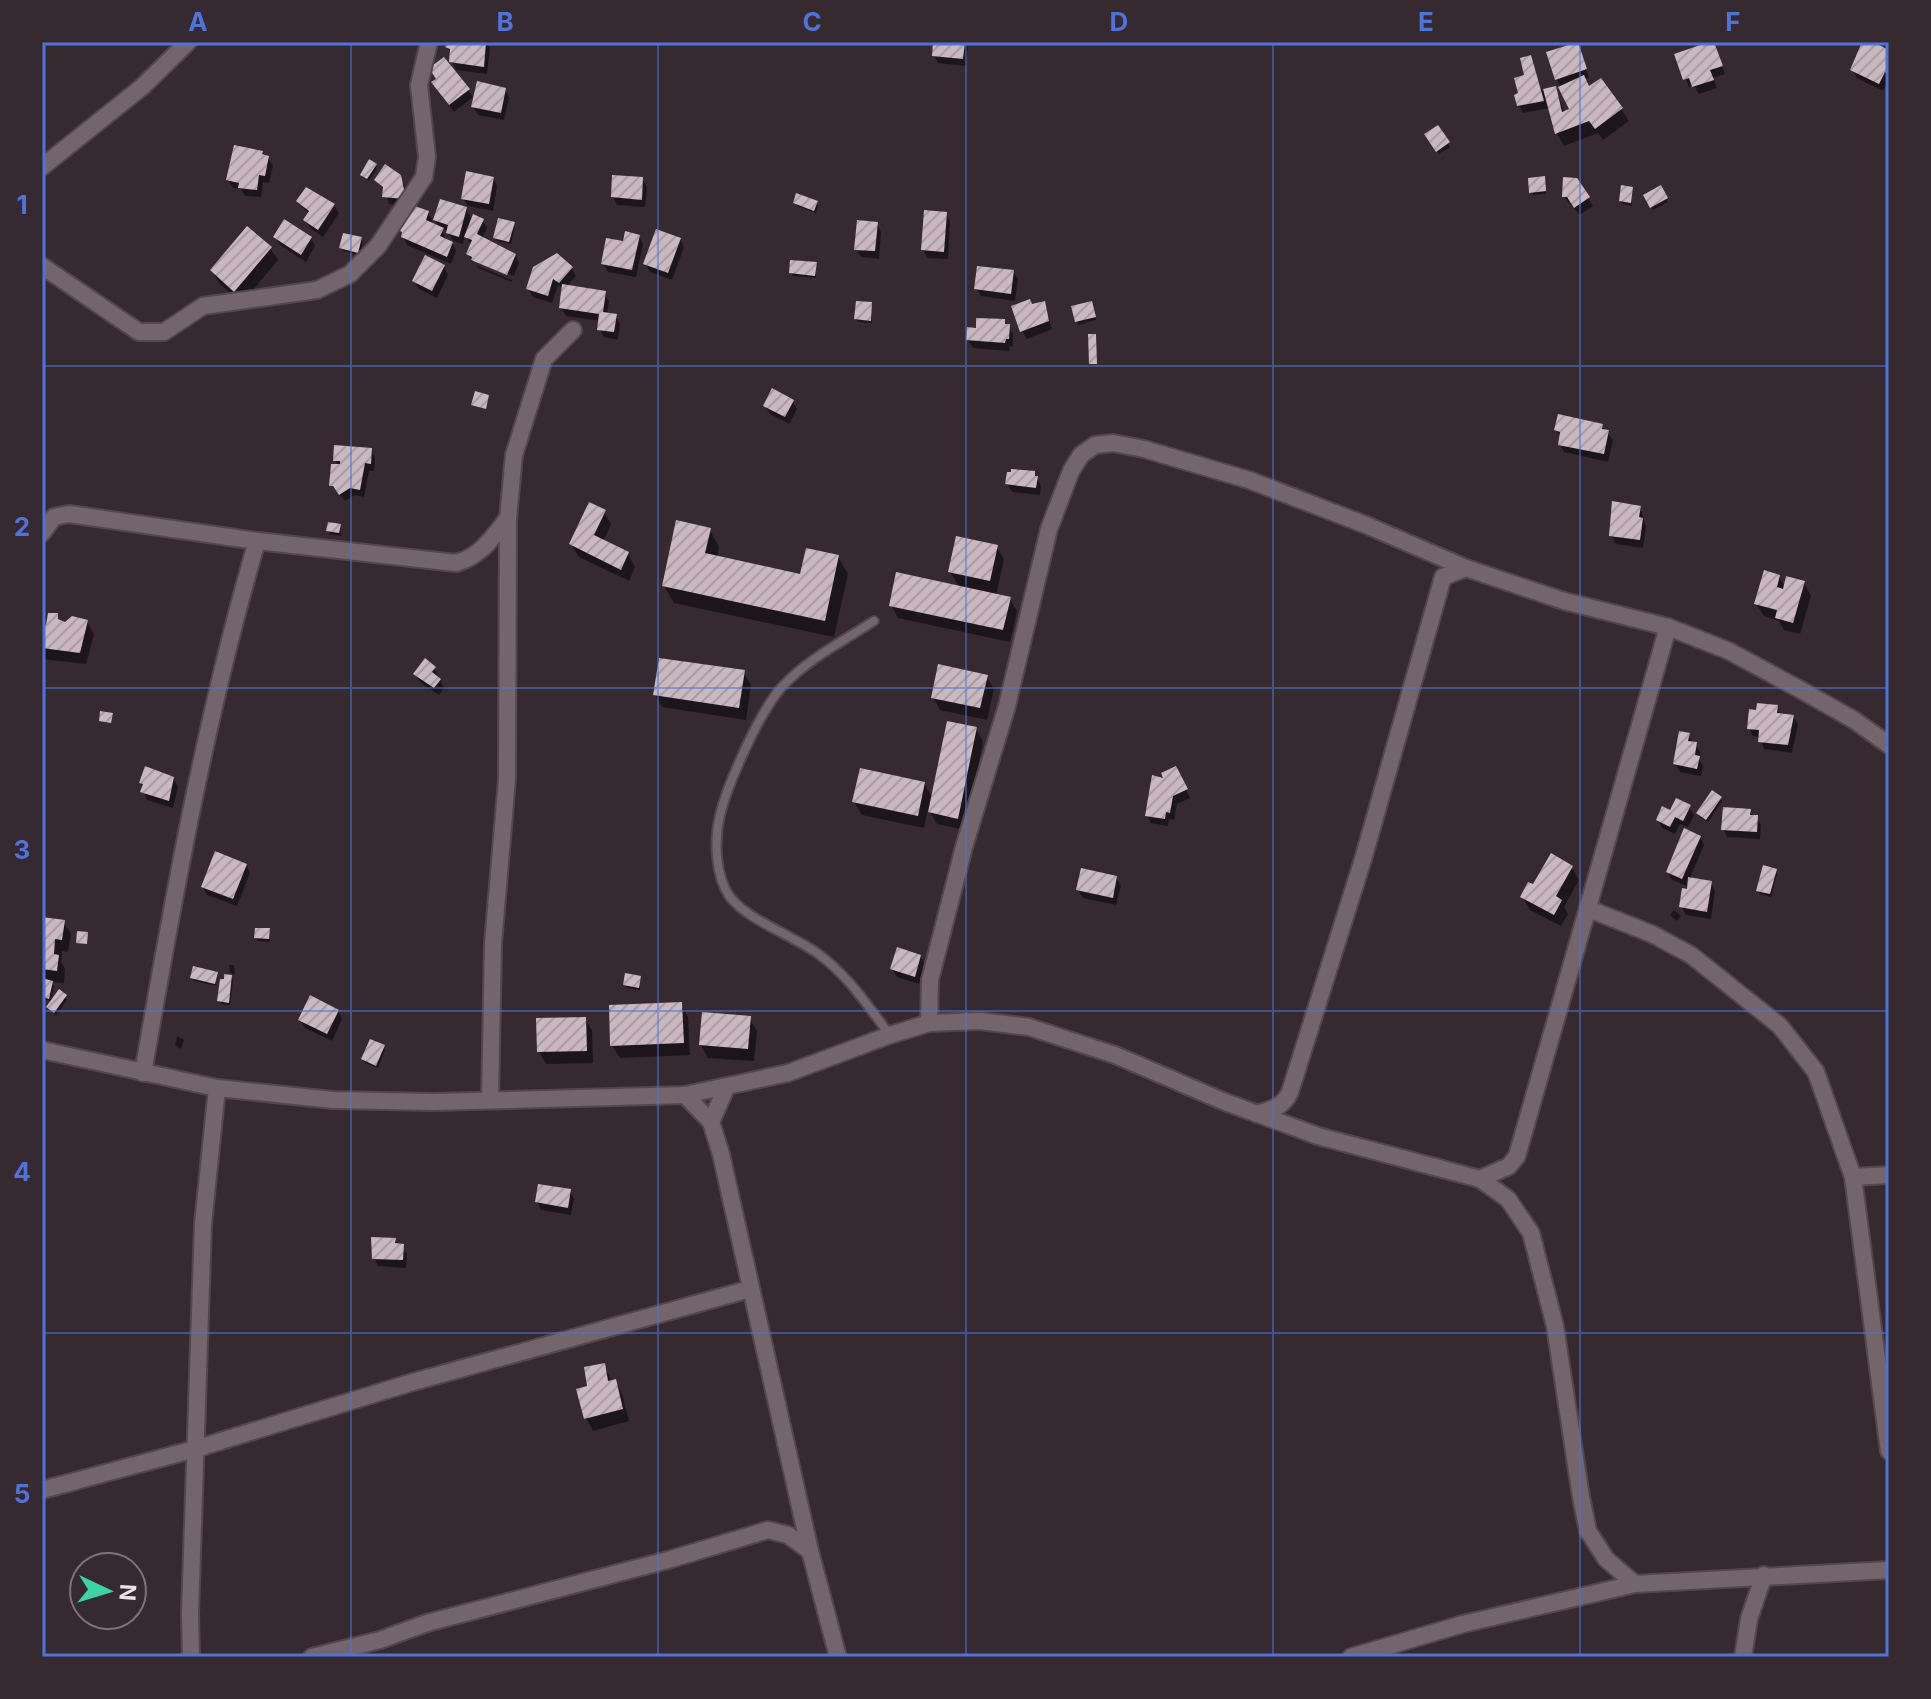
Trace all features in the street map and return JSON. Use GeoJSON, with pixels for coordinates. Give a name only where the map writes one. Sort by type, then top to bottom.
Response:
{"type":"FeatureCollection","features":[{"type":"Feature","properties":{"kind":"street"},"geometry":{"type":"LineString","coordinates":[[42,167],[142,87],[188,42]]}},
{"type":"Feature","properties":{"kind":"street"},"geometry":{"type":"LineString","coordinates":[[42,266],[139,332],[150,334],[164,332],[203,306],[317,290],[350,274],[378,246],[424,177],[427,157],[419,85],[429,42]]}},
{"type":"Feature","properties":{"kind":"street"},"geometry":{"type":"LineString","coordinates":[[490,1100],[493,944],[507,779],[508,518],[514,455],[544,359],[573,330]]}},
{"type":"Feature","properties":{"kind":"street"},"geometry":{"type":"LineString","coordinates":[[929,1023],[930,980],[964,847],[1007,706],[1049,529],[1071,471],[1081,455],[1095,445],[1113,443],[1189,462],[1264,486],[1366,525],[1466,568],[1564,601],[1668,627],[1729,651],[1789,683],[1854,720],[1889,745]]}},
{"type":"Feature","properties":{"kind":"street"},"geometry":{"type":"LineString","coordinates":[[42,533],[54,517],[69,514],[257,541],[456,563],[482,550],[508,518]]}},
{"type":"Feature","properties":{"kind":"street"},"geometry":{"type":"LineString","coordinates":[[143,1073],[194,795],[234,621],[257,541]]}},
{"type":"Feature","properties":{"kind":"street"},"geometry":{"type":"LineString","coordinates":[[1257,1114],[1278,1107],[1290,1092],[1364,856],[1443,577],[1466,568]]}},
{"type":"Feature","properties":{"kind":"street"},"geometry":{"type":"LineString","coordinates":[[1480,1179],[1509,1166],[1517,1156],[1668,627]]}},
{"type":"Feature","properties":{"kind":"street"},"geometry":{"type":"LineString","coordinates":[[1589,909],[1652,934],[1691,955],[1780,1026],[1816,1072],[1853,1177],[1889,1451]]}},
{"type":"Feature","properties":{"kind":"street"},"geometry":{"type":"LineString","coordinates":[[42,1050],[217,1088],[333,1100],[434,1102],[685,1095],[788,1073],[929,1023],[980,1021],[1029,1027],[1115,1055],[1318,1136],[1480,1179],[1508,1199],[1531,1233],[1555,1326],[1588,1531],[1606,1559],[1635,1584]]}},
{"type":"Feature","properties":{"kind":"street"},"geometry":{"type":"LineString","coordinates":[[191,1657],[203,1224],[217,1088]]}},
{"type":"Feature","properties":{"kind":"street"},"geometry":{"type":"LineString","coordinates":[[711,1122],[726,1088]]}},
{"type":"Feature","properties":{"kind":"street"},"geometry":{"type":"LineString","coordinates":[[685,1095],[711,1122],[721,1154],[810,1551],[838,1657]]}},
{"type":"Feature","properties":{"kind":"street"},"geometry":{"type":"LineString","coordinates":[[1853,1177],[1889,1175]]}},
{"type":"Feature","properties":{"kind":"street"},"geometry":{"type":"LineString","coordinates":[[42,1490],[195,1449],[413,1382],[750,1289]]}},
{"type":"Feature","properties":{"kind":"street"},"geometry":{"type":"LineString","coordinates":[[312,1657],[768,1530],[788,1535],[810,1551]]}},
{"type":"Feature","properties":{"kind":"street"},"geometry":{"type":"LineString","coordinates":[[1351,1657],[1463,1624],[1635,1584],[1889,1570]]}},
{"type":"Feature","properties":{"kind":"street"},"geometry":{"type":"LineString","coordinates":[[1743,1657],[1749,1619],[1764,1575]]}},
{"type":"Feature","properties":{"kind":"lane"},"geometry":{"type":"LineString","coordinates":[[874,621],[806,666],[779,689],[759,722],[736,773],[720,815],[716,847],[721,878],[729,895],[741,909],[817,953],[849,979],[890,1035]]}},
{"type":"Feature","properties":{"kind":"building"},"geometry":{"type":"Polygon","coordinates":[[[448,42],[486,42],[484,67],[449,62],[450,49],[445,47],[448,42]]]}},
{"type":"Feature","properties":{"kind":"building"},"geometry":{"type":"Polygon","coordinates":[[[933,42],[965,42],[963,59],[932,56],[933,42]]]}},
{"type":"Feature","properties":{"kind":"building"},"geometry":{"type":"Polygon","coordinates":[[[1578,42],[1587,69],[1555,80],[1546,52],[1578,42]]]}},
{"type":"Feature","properties":{"kind":"building"},"geometry":{"type":"Polygon","coordinates":[[[1714,42],[1723,66],[1710,70],[1714,80],[1692,87],[1689,78],[1683,80],[1674,54],[1714,42]]]}},
{"type":"Feature","properties":{"kind":"building"},"geometry":{"type":"Polygon","coordinates":[[[1862,42],[1873,42],[1889,50],[1889,74],[1885,72],[1879,84],[1850,70],[1862,42]]]}},
{"type":"Feature","properties":{"kind":"building"},"geometry":{"type":"Polygon","coordinates":[[[1531,55],[1544,101],[1517,106],[1514,78],[1524,75],[1520,58],[1531,55]]]}},
{"type":"Feature","properties":{"kind":"building"},"geometry":{"type":"Polygon","coordinates":[[[444,57],[470,89],[449,105],[431,82],[436,79],[429,68],[444,57]]]}},
{"type":"Feature","properties":{"kind":"building"},"geometry":{"type":"Polygon","coordinates":[[[1584,75],[1589,86],[1601,78],[1623,108],[1595,129],[1589,121],[1555,134],[1543,89],[1556,86],[1562,112],[1569,109],[1558,87],[1584,75]]]}},
{"type":"Feature","properties":{"kind":"building"},"geometry":{"type":"Polygon","coordinates":[[[477,81],[506,88],[501,113],[471,107],[477,81]]]}},
{"type":"Feature","properties":{"kind":"building"},"geometry":{"type":"Polygon","coordinates":[[[1438,125],[1450,142],[1436,152],[1424,134],[1438,125]]]}},
{"type":"Feature","properties":{"kind":"building"},"geometry":{"type":"Polygon","coordinates":[[[234,145],[263,151],[262,154],[269,156],[265,176],[259,175],[257,190],[238,188],[239,183],[226,180],[234,145]]]}},
{"type":"Feature","properties":{"kind":"building"},"geometry":{"type":"Polygon","coordinates":[[[369,159],[377,164],[367,179],[360,175],[369,159]]]}},
{"type":"Feature","properties":{"kind":"building"},"geometry":{"type":"Polygon","coordinates":[[[385,164],[401,175],[406,199],[382,197],[383,187],[374,180],[385,164]]]}},
{"type":"Feature","properties":{"kind":"building"},"geometry":{"type":"Polygon","coordinates":[[[466,171],[494,177],[489,204],[461,199],[466,171]]]}},
{"type":"Feature","properties":{"kind":"building"},"geometry":{"type":"Polygon","coordinates":[[[612,175],[643,177],[642,200],[611,197],[612,175]]]}},
{"type":"Feature","properties":{"kind":"building"},"geometry":{"type":"Polygon","coordinates":[[[1545,176],[1546,191],[1529,193],[1528,178],[1545,176]]]}},
{"type":"Feature","properties":{"kind":"building"},"geometry":{"type":"Polygon","coordinates":[[[1563,177],[1577,178],[1590,197],[1574,208],[1567,197],[1562,197],[1563,177]]]}},
{"type":"Feature","properties":{"kind":"building"},"geometry":{"type":"Polygon","coordinates":[[[1621,185],[1633,187],[1631,203],[1619,201],[1621,185]]]}},
{"type":"Feature","properties":{"kind":"building"},"geometry":{"type":"Polygon","coordinates":[[[1661,185],[1668,198],[1650,208],[1643,195],[1661,185]]]}},
{"type":"Feature","properties":{"kind":"building"},"geometry":{"type":"Polygon","coordinates":[[[306,187],[335,204],[318,230],[303,220],[309,211],[296,201],[306,187]]]}},
{"type":"Feature","properties":{"kind":"building"},"geometry":{"type":"Polygon","coordinates":[[[796,193],[818,201],[814,211],[793,203],[796,193]]]}},
{"type":"Feature","properties":{"kind":"building"},"geometry":{"type":"Polygon","coordinates":[[[440,199],[467,207],[459,237],[446,233],[448,225],[433,220],[440,199]]]}},
{"type":"Feature","properties":{"kind":"building"},"geometry":{"type":"Polygon","coordinates":[[[409,204],[429,211],[426,220],[444,228],[440,236],[453,242],[447,257],[401,237],[409,204]]]}},
{"type":"Feature","properties":{"kind":"building"},"geometry":{"type":"Polygon","coordinates":[[[924,210],[947,212],[944,252],[921,250],[924,210]]]}},
{"type":"Feature","properties":{"kind":"building"},"geometry":{"type":"Polygon","coordinates":[[[473,214],[484,219],[477,234],[516,254],[507,275],[471,260],[472,257],[466,254],[472,240],[464,237],[473,214]]]}},
{"type":"Feature","properties":{"kind":"building"},"geometry":{"type":"Polygon","coordinates":[[[498,218],[515,222],[509,242],[493,238],[498,218]]]}},
{"type":"Feature","properties":{"kind":"building"},"geometry":{"type":"Polygon","coordinates":[[[284,219],[312,237],[301,255],[273,237],[284,219]]]}},
{"type":"Feature","properties":{"kind":"building"},"geometry":{"type":"Polygon","coordinates":[[[857,220],[878,222],[875,251],[854,250],[857,220]]]}},
{"type":"Feature","properties":{"kind":"building"},"geometry":{"type":"Polygon","coordinates":[[[247,226],[272,247],[234,292],[210,270],[247,226]]]}},
{"type":"Feature","properties":{"kind":"building"},"geometry":{"type":"Polygon","coordinates":[[[656,229],[681,238],[668,273],[643,264],[656,229]]]}},
{"type":"Feature","properties":{"kind":"building"},"geometry":{"type":"Polygon","coordinates":[[[625,231],[640,235],[632,270],[601,264],[606,238],[623,241],[625,231]]]}},
{"type":"Feature","properties":{"kind":"building"},"geometry":{"type":"Polygon","coordinates":[[[343,233],[362,237],[358,253],[339,248],[343,233]]]}},
{"type":"Feature","properties":{"kind":"building"},"geometry":{"type":"Polygon","coordinates":[[[557,253],[573,267],[559,283],[553,279],[548,296],[526,289],[533,267],[557,253]]]}},
{"type":"Feature","properties":{"kind":"building"},"geometry":{"type":"Polygon","coordinates":[[[425,255],[445,265],[432,291],[412,281],[425,255]]]}},
{"type":"Feature","properties":{"kind":"building"},"geometry":{"type":"Polygon","coordinates":[[[790,260],[817,262],[815,276],[789,273],[790,260]]]}},
{"type":"Feature","properties":{"kind":"building"},"geometry":{"type":"Polygon","coordinates":[[[977,266],[1014,270],[1011,294],[974,289],[977,266]]]}},
{"type":"Feature","properties":{"kind":"building"},"geometry":{"type":"Polygon","coordinates":[[[562,284],[606,291],[603,312],[617,314],[614,332],[597,330],[599,314],[559,308],[562,284]]]}},
{"type":"Feature","properties":{"kind":"building"},"geometry":{"type":"Polygon","coordinates":[[[1030,299],[1032,304],[1045,301],[1049,321],[1020,332],[1011,306],[1030,299]]]}},
{"type":"Feature","properties":{"kind":"building"},"geometry":{"type":"Polygon","coordinates":[[[856,301],[872,302],[871,321],[854,319],[856,301]]]}},
{"type":"Feature","properties":{"kind":"building"},"geometry":{"type":"Polygon","coordinates":[[[1092,301],[1096,317],[1075,322],[1071,306],[1092,301]]]}},
{"type":"Feature","properties":{"kind":"building"},"geometry":{"type":"Polygon","coordinates":[[[976,318],[1005,319],[1005,324],[1010,324],[1009,339],[1005,343],[966,340],[967,327],[976,328],[976,318]]]}},
{"type":"Feature","properties":{"kind":"building"},"geometry":{"type":"Polygon","coordinates":[[[1088,334],[1096,334],[1097,364],[1089,364],[1088,334]]]}},
{"type":"Feature","properties":{"kind":"building"},"geometry":{"type":"Polygon","coordinates":[[[772,388],[794,400],[785,417],[763,406],[772,388]]]}},
{"type":"Feature","properties":{"kind":"building"},"geometry":{"type":"Polygon","coordinates":[[[475,391],[489,395],[486,409],[471,405],[475,391]]]}},
{"type":"Feature","properties":{"kind":"building"},"geometry":{"type":"Polygon","coordinates":[[[1558,414],[1603,424],[1602,429],[1609,430],[1604,454],[1558,445],[1560,432],[1554,430],[1558,414]]]}},
{"type":"Feature","properties":{"kind":"building"},"geometry":{"type":"Polygon","coordinates":[[[334,445],[372,448],[371,464],[365,463],[360,490],[350,488],[339,495],[333,486],[329,486],[331,464],[340,464],[340,461],[333,461],[334,445]]]}},
{"type":"Feature","properties":{"kind":"building"},"geometry":{"type":"Polygon","coordinates":[[[1011,469],[1035,471],[1035,476],[1038,476],[1036,488],[1005,484],[1007,472],[1011,469]]]}},
{"type":"Feature","properties":{"kind":"building"},"geometry":{"type":"Polygon","coordinates":[[[1612,501],[1641,506],[1640,540],[1609,536],[1612,501]]]}},
{"type":"Feature","properties":{"kind":"building"},"geometry":{"type":"Polygon","coordinates":[[[589,502],[606,510],[594,535],[629,552],[621,570],[569,544],[589,502]]]}},
{"type":"Feature","properties":{"kind":"building"},"geometry":{"type":"Polygon","coordinates":[[[676,520],[711,528],[705,553],[800,574],[806,548],[839,555],[825,621],[662,586],[676,520]]]}},
{"type":"Feature","properties":{"kind":"building"},"geometry":{"type":"Polygon","coordinates":[[[328,522],[341,524],[339,533],[326,531],[328,522]]]}},
{"type":"Feature","properties":{"kind":"building"},"geometry":{"type":"Polygon","coordinates":[[[956,536],[998,545],[990,581],[948,572],[956,536]]]}},
{"type":"Feature","properties":{"kind":"building"},"geometry":{"type":"Polygon","coordinates":[[[1764,570],[1780,575],[1777,587],[1783,589],[1786,576],[1805,581],[1793,623],[1775,618],[1777,610],[1754,604],[1764,570]]]}},
{"type":"Feature","properties":{"kind":"building"},"geometry":{"type":"Polygon","coordinates":[[[896,572],[1011,597],[1003,630],[889,606],[896,572]]]}},
{"type":"Feature","properties":{"kind":"building"},"geometry":{"type":"Polygon","coordinates":[[[48,613],[58,613],[58,619],[65,622],[72,616],[88,620],[80,653],[42,648],[42,625],[46,625],[48,613]]]}},
{"type":"Feature","properties":{"kind":"building"},"geometry":{"type":"Polygon","coordinates":[[[425,658],[436,667],[432,672],[441,679],[434,688],[413,674],[425,658]]]}},
{"type":"Feature","properties":{"kind":"building"},"geometry":{"type":"Polygon","coordinates":[[[659,658],[745,670],[739,708],[653,695],[659,658]]]}},
{"type":"Feature","properties":{"kind":"building"},"geometry":{"type":"Polygon","coordinates":[[[938,664],[988,675],[980,708],[931,698],[938,664]]]}},
{"type":"Feature","properties":{"kind":"building"},"geometry":{"type":"Polygon","coordinates":[[[1757,703],[1778,705],[1777,713],[1794,715],[1788,745],[1758,742],[1759,730],[1747,729],[1749,709],[1756,710],[1757,703]]]}},
{"type":"Feature","properties":{"kind":"building"},"geometry":{"type":"Polygon","coordinates":[[[100,711],[113,713],[111,723],[99,721],[100,711]]]}},
{"type":"Feature","properties":{"kind":"building"},"geometry":{"type":"Polygon","coordinates":[[[947,721],[977,727],[958,819],[928,812],[947,721]]]}},
{"type":"Feature","properties":{"kind":"building"},"geometry":{"type":"Polygon","coordinates":[[[1679,731],[1690,733],[1688,741],[1697,742],[1695,755],[1700,756],[1697,769],[1673,764],[1679,731]]]}},
{"type":"Feature","properties":{"kind":"building"},"geometry":{"type":"Polygon","coordinates":[[[145,766],[174,777],[169,801],[140,792],[143,784],[139,783],[145,766]]]}},
{"type":"Feature","properties":{"kind":"building"},"geometry":{"type":"Polygon","coordinates":[[[1176,766],[1188,789],[1173,796],[1170,813],[1166,812],[1165,819],[1145,816],[1152,775],[1163,778],[1161,773],[1176,766]]]}},
{"type":"Feature","properties":{"kind":"building"},"geometry":{"type":"Polygon","coordinates":[[[860,768],[925,782],[918,816],[852,802],[860,768]]]}},
{"type":"Feature","properties":{"kind":"building"},"geometry":{"type":"Polygon","coordinates":[[[1712,790],[1722,797],[1706,820],[1696,813],[1712,790]]]}},
{"type":"Feature","properties":{"kind":"building"},"geometry":{"type":"Polygon","coordinates":[[[1676,798],[1691,805],[1683,821],[1675,817],[1670,827],[1656,820],[1662,806],[1670,810],[1676,798]]]}},
{"type":"Feature","properties":{"kind":"building"},"geometry":{"type":"Polygon","coordinates":[[[1723,807],[1751,809],[1750,815],[1758,815],[1757,832],[1721,830],[1723,807]]]}},
{"type":"Feature","properties":{"kind":"building"},"geometry":{"type":"Polygon","coordinates":[[[1684,828],[1701,836],[1682,879],[1666,872],[1684,828]]]}},
{"type":"Feature","properties":{"kind":"building"},"geometry":{"type":"Polygon","coordinates":[[[215,851],[247,864],[233,899],[201,887],[215,851]]]}},
{"type":"Feature","properties":{"kind":"building"},"geometry":{"type":"Polygon","coordinates":[[[1551,853],[1573,866],[1556,896],[1562,900],[1554,915],[1520,897],[1528,882],[1533,884],[1551,853]]]}},
{"type":"Feature","properties":{"kind":"building"},"geometry":{"type":"Polygon","coordinates":[[[1763,865],[1777,869],[1770,894],[1756,891],[1763,865]]]}},
{"type":"Feature","properties":{"kind":"building"},"geometry":{"type":"Polygon","coordinates":[[[1081,868],[1117,876],[1113,898],[1076,890],[1081,868]]]}},
{"type":"Feature","properties":{"kind":"building"},"geometry":{"type":"Polygon","coordinates":[[[1688,877],[1712,881],[1707,912],[1679,907],[1682,888],[1687,889],[1688,877]]]}},
{"type":"Feature","properties":{"kind":"building"},"geometry":{"type":"Polygon","coordinates":[[[42,917],[65,920],[62,940],[55,939],[54,954],[59,955],[57,971],[42,969],[42,917]]]}},
{"type":"Feature","properties":{"kind":"building"},"geometry":{"type":"Polygon","coordinates":[[[255,928],[270,928],[269,939],[254,938],[255,928]]]}},
{"type":"Feature","properties":{"kind":"building"},"geometry":{"type":"Polygon","coordinates":[[[77,931],[88,932],[87,944],[76,943],[77,931]]]}},
{"type":"Feature","properties":{"kind":"building"},"geometry":{"type":"Polygon","coordinates":[[[897,947],[921,955],[915,977],[890,969],[897,947]]]}},
{"type":"Feature","properties":{"kind":"building"},"geometry":{"type":"Polygon","coordinates":[[[193,966],[218,972],[215,984],[190,978],[193,966]]]}},
{"type":"Feature","properties":{"kind":"building"},"geometry":{"type":"Polygon","coordinates":[[[625,973],[641,976],[639,988],[623,985],[625,973]]]}},
{"type":"Feature","properties":{"kind":"building"},"geometry":{"type":"Polygon","coordinates":[[[224,974],[232,975],[229,1003],[217,1001],[220,979],[224,979],[224,974]]]}},
{"type":"Feature","properties":{"kind":"building"},"geometry":{"type":"Polygon","coordinates":[[[42,978],[53,981],[49,999],[42,997],[42,978]]]}},
{"type":"Feature","properties":{"kind":"building"},"geometry":{"type":"Polygon","coordinates":[[[59,989],[67,995],[54,1013],[46,1007],[59,989]]]}},
{"type":"Feature","properties":{"kind":"building"},"geometry":{"type":"Polygon","coordinates":[[[310,995],[339,1010],[327,1034],[298,1020],[310,995]]]}},
{"type":"Feature","properties":{"kind":"building"},"geometry":{"type":"Polygon","coordinates":[[[682,1002],[684,1043],[610,1046],[609,1005],[682,1002]]]}},
{"type":"Feature","properties":{"kind":"building"},"geometry":{"type":"Polygon","coordinates":[[[702,1012],[751,1016],[748,1049],[699,1045],[702,1012]]]}},
{"type":"Feature","properties":{"kind":"building"},"geometry":{"type":"Polygon","coordinates":[[[586,1017],[587,1051],[537,1052],[536,1018],[586,1017]]]}},
{"type":"Feature","properties":{"kind":"building"},"geometry":{"type":"Polygon","coordinates":[[[370,1039],[385,1045],[376,1066],[361,1059],[370,1039]]]}},
{"type":"Feature","properties":{"kind":"building"},"geometry":{"type":"Polygon","coordinates":[[[538,1184],[571,1189],[568,1208],[535,1202],[538,1184]]]}},
{"type":"Feature","properties":{"kind":"building"},"geometry":{"type":"Polygon","coordinates":[[[371,1237],[396,1238],[395,1243],[404,1244],[403,1260],[372,1259],[371,1237]]]}},
{"type":"Feature","properties":{"kind":"building"},"geometry":{"type":"Polygon","coordinates":[[[605,1363],[608,1381],[616,1379],[623,1409],[584,1419],[576,1389],[587,1386],[584,1367],[605,1363]]]}}]}
